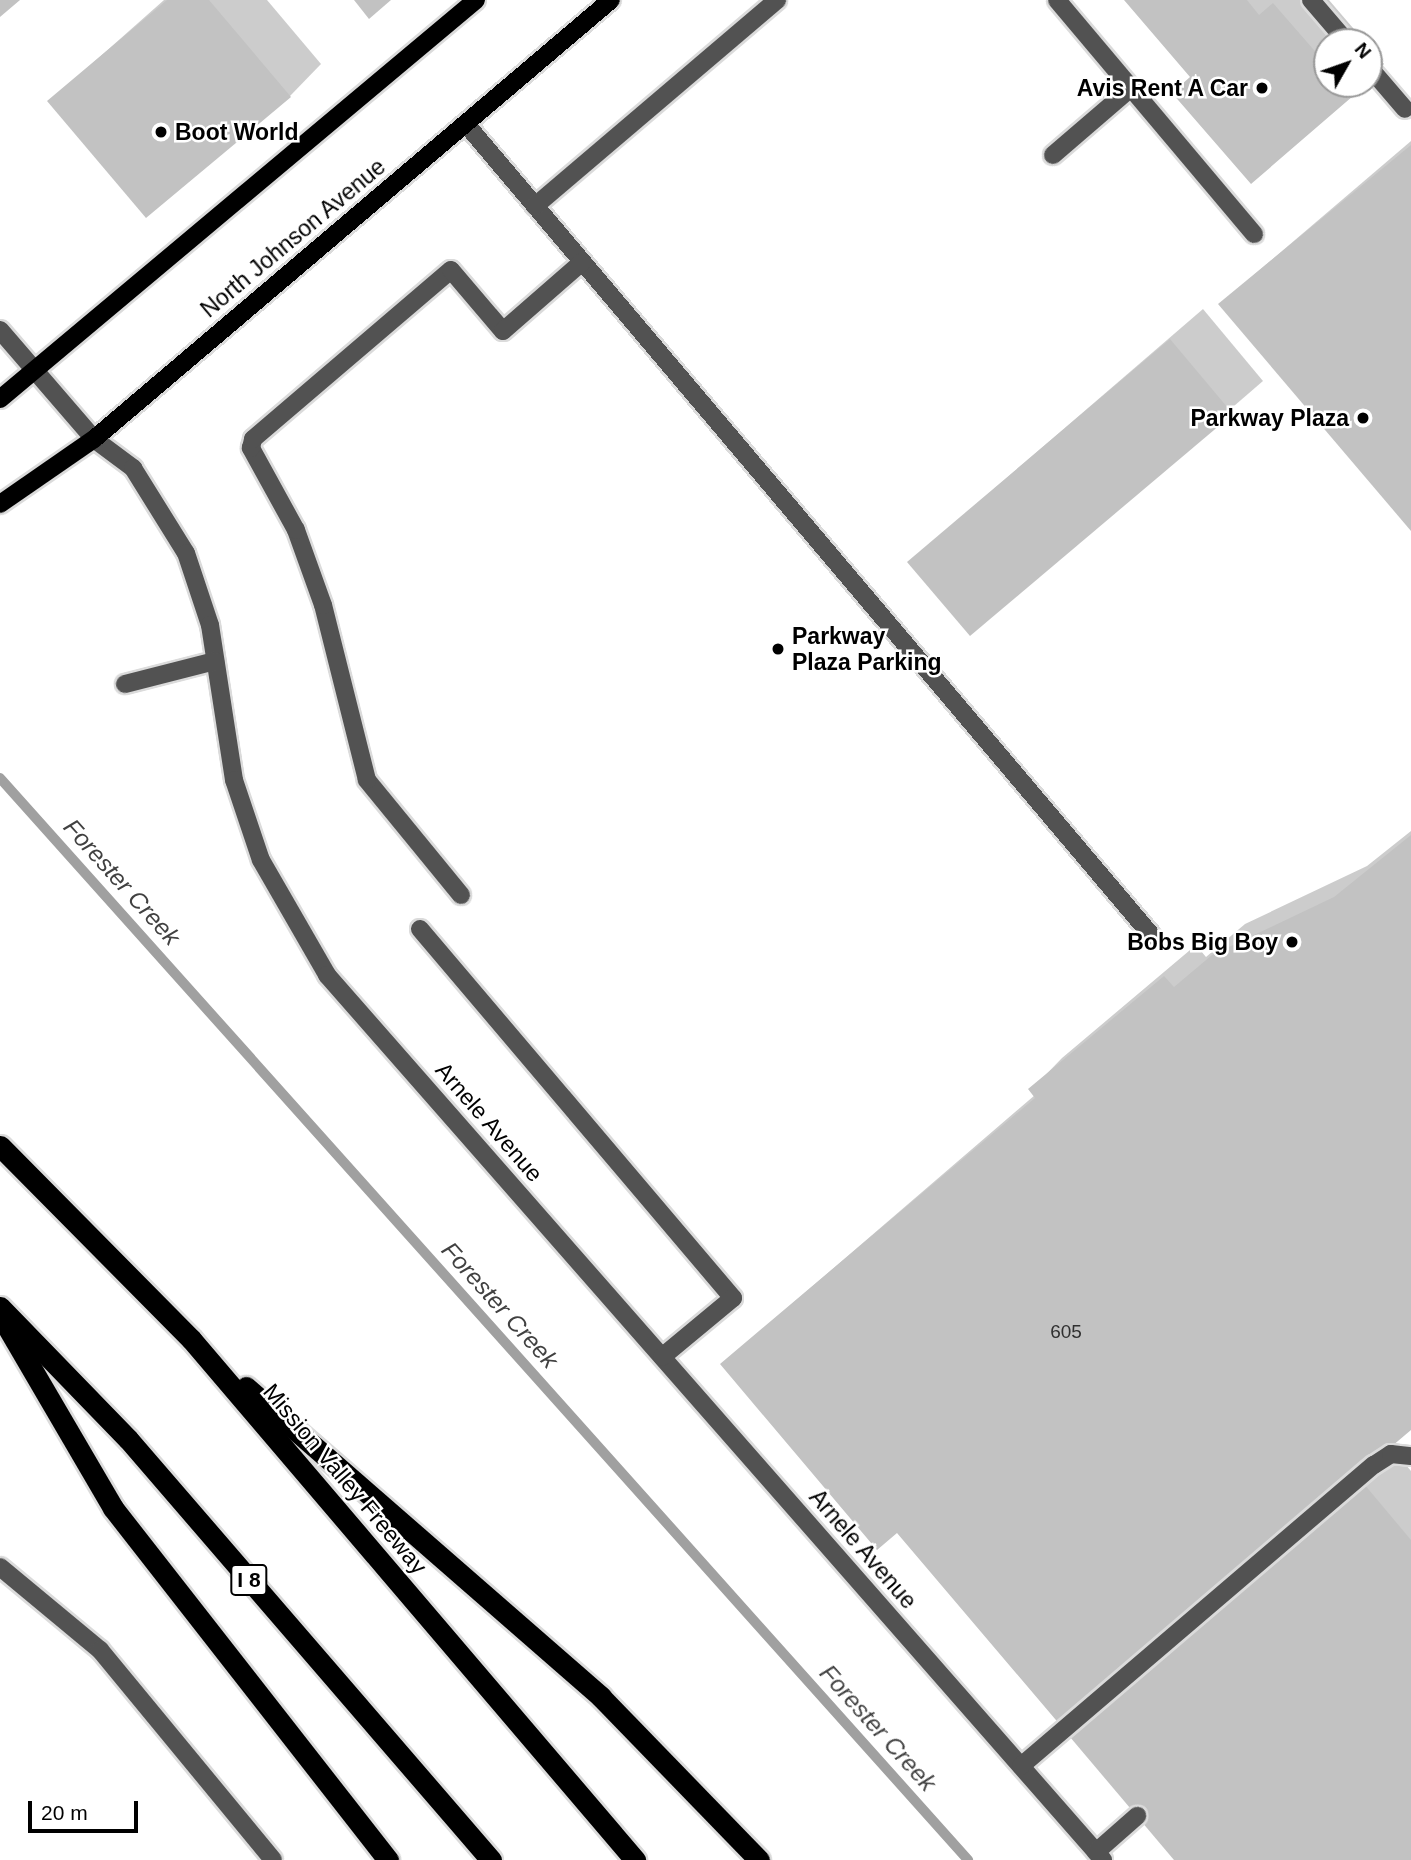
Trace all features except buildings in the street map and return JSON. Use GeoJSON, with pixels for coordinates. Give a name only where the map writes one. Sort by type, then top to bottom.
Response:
{"type":"FeatureCollection","features":[{"type":"Feature","properties":{"kind":"highway","name":"Mission Valley Freeway"},"geometry":{"type":"LineString","coordinates":[[0,1146],[191,1339],[635,1860]]}},
{"type":"Feature","properties":{"kind":"highway","name":"I 8"},"geometry":{"type":"LineString","coordinates":[[0,1307],[128,1439],[491,1860]]}},
{"type":"Feature","properties":{"kind":"highway"},"geometry":{"type":"LineString","coordinates":[[0,1315],[113,1508],[388,1860]]}},
{"type":"Feature","properties":{"kind":"highway"},"geometry":{"type":"LineString","coordinates":[[191,1339],[601,1697],[759,1860]]}},
{"type":"Feature","properties":{"kind":"main road"},"geometry":{"type":"LineString","coordinates":[[0,399],[476,0]]}},
{"type":"Feature","properties":{"kind":"main road","name":"North Johnson Avenue"},"geometry":{"type":"LineString","coordinates":[[0,504],[94,439],[611,0]]}},
{"type":"Feature","properties":{"kind":"street"},"geometry":{"type":"LineString","coordinates":[[535,206],[777,0]]}},
{"type":"Feature","properties":{"kind":"street"},"geometry":{"type":"LineString","coordinates":[[1057,0],[1254,234]]}},
{"type":"Feature","properties":{"kind":"street"},"geometry":{"type":"LineString","coordinates":[[1311,0],[1335,28]]}},
{"type":"Feature","properties":{"kind":"street"},"geometry":{"type":"LineString","coordinates":[[1383,83],[1405,109]]}},
{"type":"Feature","properties":{"kind":"street"},"geometry":{"type":"LineString","coordinates":[[1053,155],[1131,88]]}},
{"type":"Feature","properties":{"kind":"street"},"geometry":{"type":"LineString","coordinates":[[466,124],[1151,935]]}},
{"type":"Feature","properties":{"kind":"street"},"geometry":{"type":"LineString","coordinates":[[460,895],[367,780],[323,605],[296,530],[251,448],[253,439],[451,270],[503,331],[582,262]]}},
{"type":"Feature","properties":{"kind":"street","name":"Arnele Avenue"},"geometry":{"type":"LineString","coordinates":[[0,330],[94,439],[133,468],[186,552],[210,625],[234,780],[261,860],[327,975],[1100,1856]]}},
{"type":"Feature","properties":{"kind":"street"},"geometry":{"type":"LineString","coordinates":[[125,684],[215,661]]}},
{"type":"Feature","properties":{"kind":"street"},"geometry":{"type":"LineString","coordinates":[[420,929],[733,1298],[662,1357]]}},
{"type":"Feature","properties":{"kind":"street"},"geometry":{"type":"LineString","coordinates":[[1021,1766],[1374,1465],[1391,1454],[1411,1456]]}},
{"type":"Feature","properties":{"kind":"street"},"geometry":{"type":"LineString","coordinates":[[0,1567],[100,1650],[273,1860]]}},
{"type":"Feature","properties":{"kind":"street"},"geometry":{"type":"LineString","coordinates":[[1100,1856],[1137,1816]]}},
{"type":"Feature","properties":{"kind":"waterway","name":"Forester Creek"},"geometry":{"type":"LineString","coordinates":[[0,778],[968,1860]]}},
{"type":"Feature","properties":{"kind":"place","name":"Avis Rent A Car"},"geometry":{"type":"Point","coordinates":[1262,88]}},
{"type":"Feature","properties":{"kind":"place","name":"Boot World"},"geometry":{"type":"Point","coordinates":[161,132]}},
{"type":"Feature","properties":{"kind":"place","name":"Parkway Plaza"},"geometry":{"type":"Point","coordinates":[1363,418]}},
{"type":"Feature","properties":{"kind":"place","name":"Parkway Plaza Parking"},"geometry":{"type":"Point","coordinates":[778,649]}},
{"type":"Feature","properties":{"kind":"place","name":"Bobs Big Boy"},"geometry":{"type":"Point","coordinates":[1292,942]}}]}
